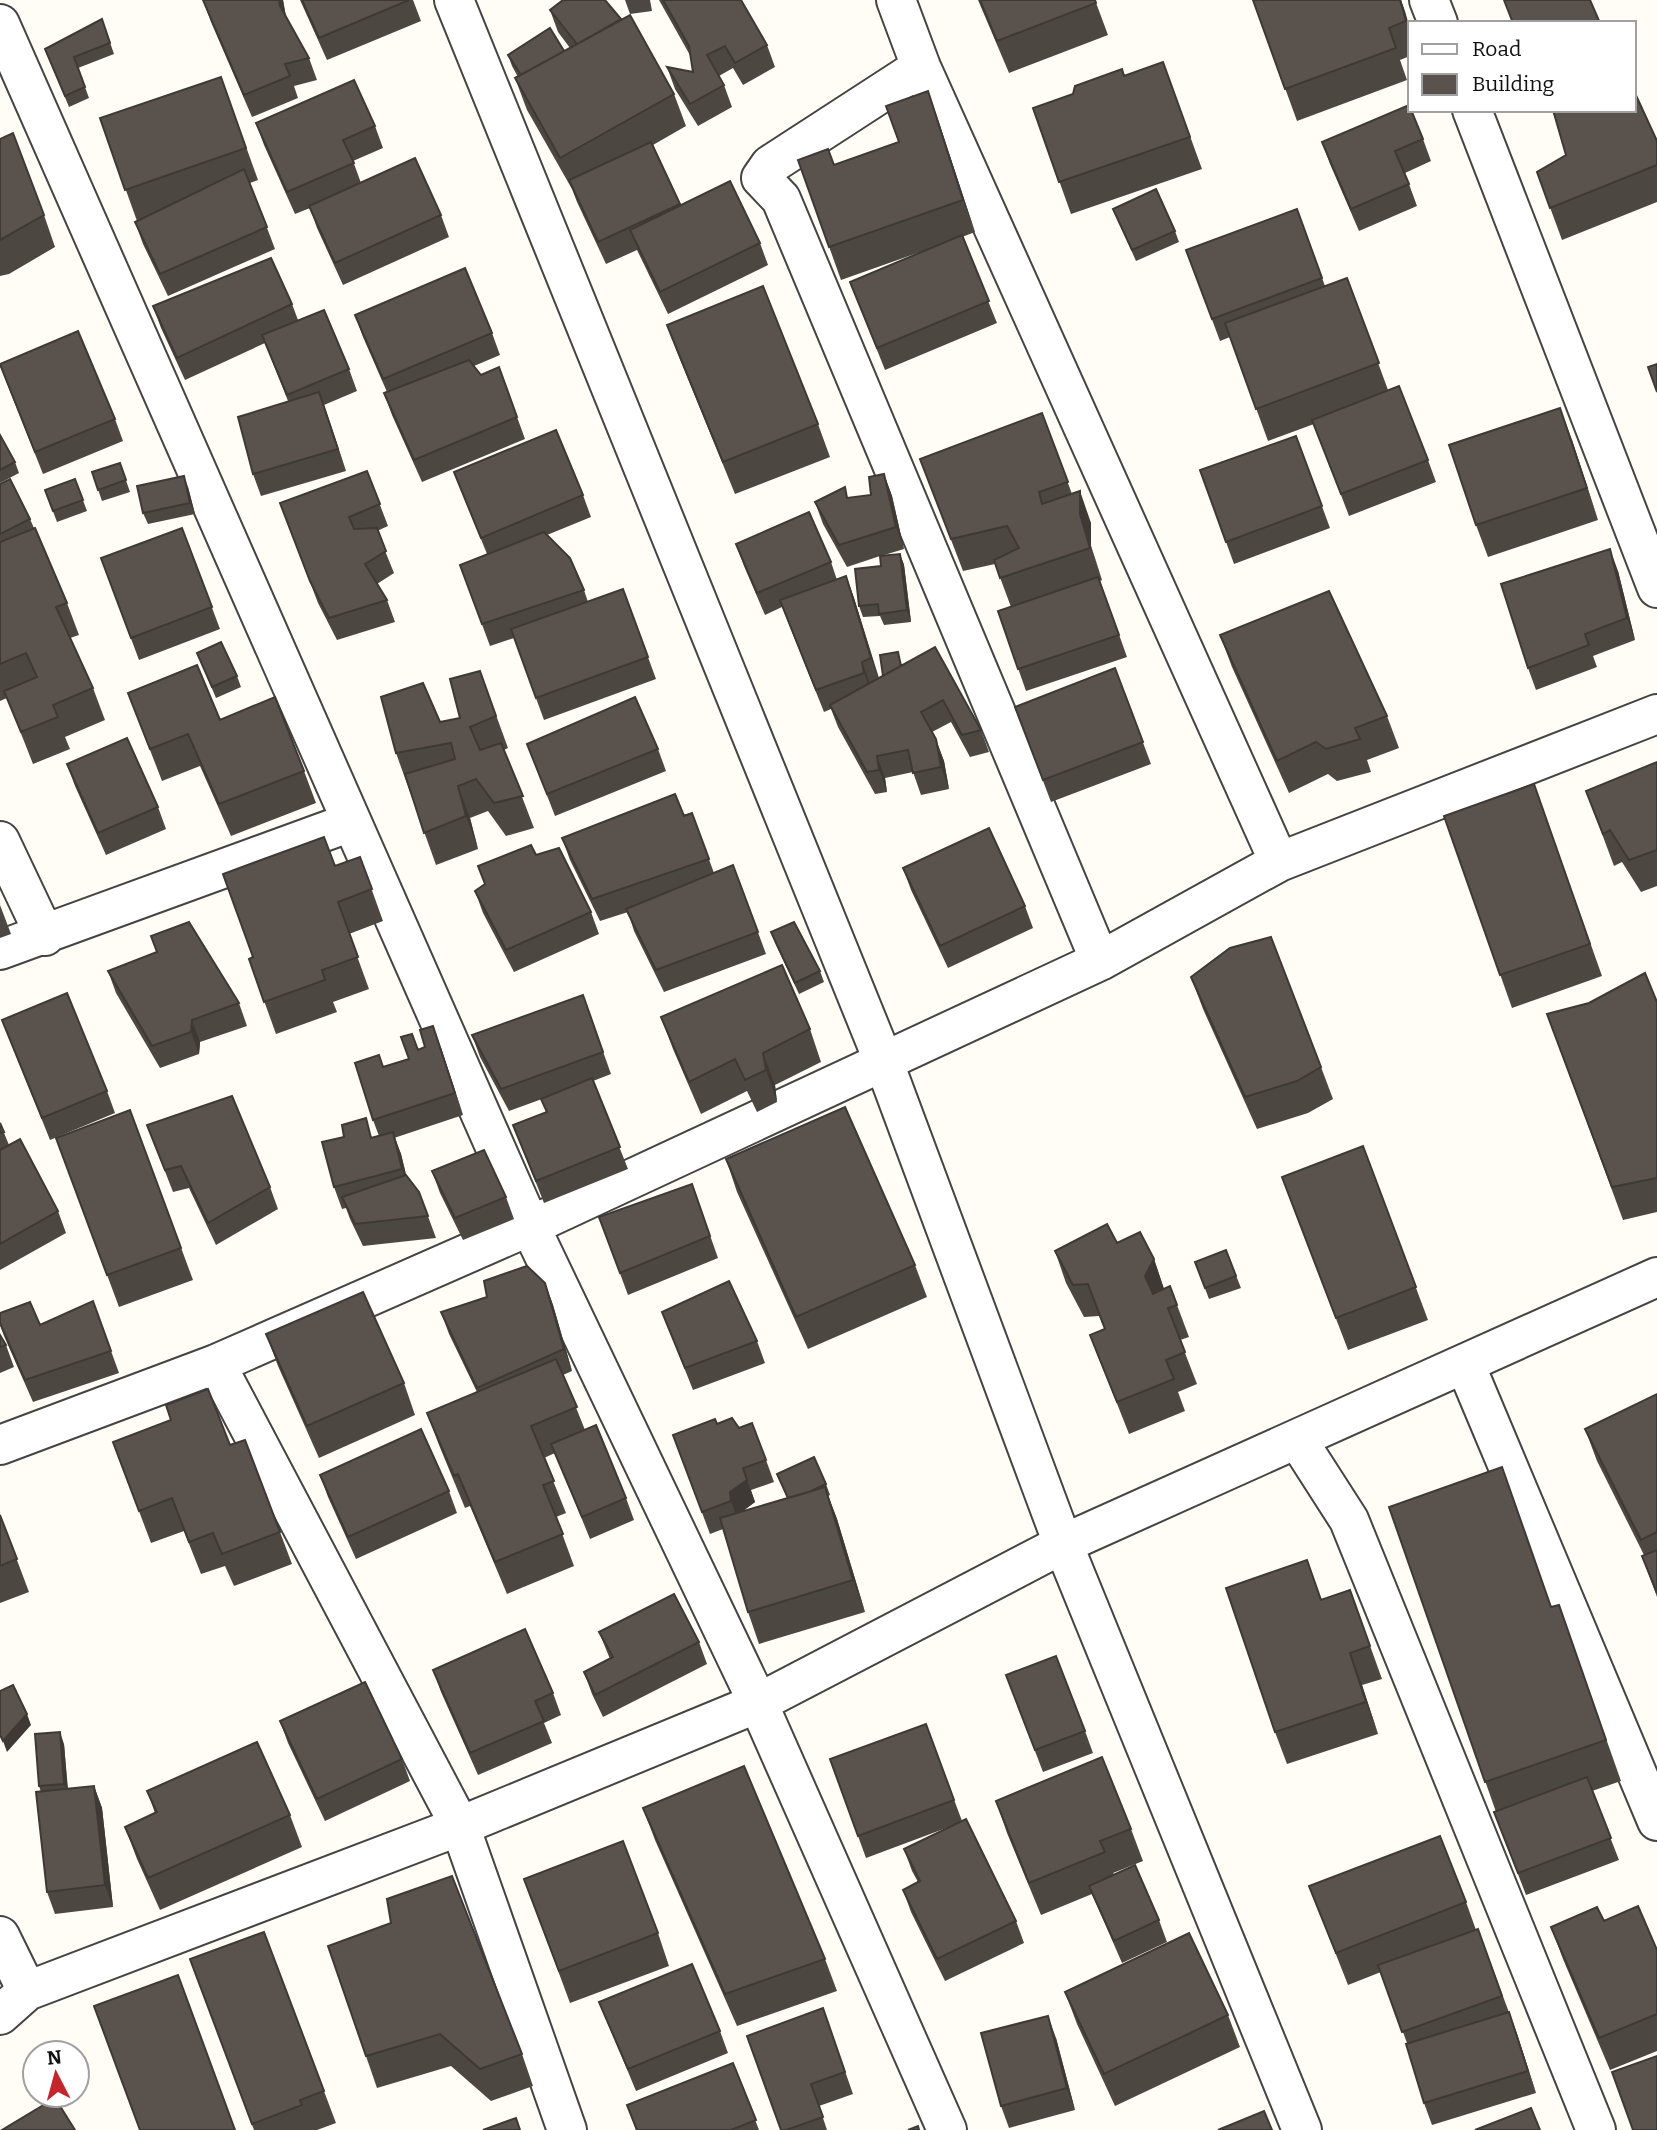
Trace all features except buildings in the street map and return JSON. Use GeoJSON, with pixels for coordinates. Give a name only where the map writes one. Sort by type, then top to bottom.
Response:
{"type":"FeatureCollection","features":[{"type":"Feature","properties":{"kind":"street"},"geometry":{"type":"LineString","coordinates":[[454,0],[883,1060],[1063,1544],[1302,2130]]}},
{"type":"Feature","properties":{"kind":"street"},"geometry":{"type":"LineString","coordinates":[[896,0],[921,67],[1279,862]]}},
{"type":"Feature","properties":{"kind":"street"},"geometry":{"type":"LineString","coordinates":[[1429,0],[1437,21]]}},
{"type":"Feature","properties":{"kind":"street"},"geometry":{"type":"LineString","coordinates":[[0,24],[530,1226],[758,1703],[947,2130]]}},
{"type":"Feature","properties":{"kind":"street"},"geometry":{"type":"LineString","coordinates":[[921,67],[770,165],[761,178],[780,199],[1100,961]]}},
{"type":"Feature","properties":{"kind":"street"},"geometry":{"type":"LineString","coordinates":[[1473,112],[1657,588]]}},
{"type":"Feature","properties":{"kind":"street"},"geometry":{"type":"LineString","coordinates":[[0,1445],[216,1364],[530,1226],[1100,961],[1279,862],[1657,714]]}},
{"type":"Feature","properties":{"kind":"street"},"geometry":{"type":"LineString","coordinates":[[0,950],[45,936],[351,822]]}},
{"type":"Feature","properties":{"kind":"street"},"geometry":{"type":"LineString","coordinates":[[0,841],[45,936]]}},
{"type":"Feature","properties":{"kind":"street"},"geometry":{"type":"LineString","coordinates":[[0,1936],[13,2003],[460,1826],[758,1703],[1063,1544],[1657,1276]]}},
{"type":"Feature","properties":{"kind":"street"},"geometry":{"type":"LineString","coordinates":[[216,1364],[460,1826],[568,2130]]}},
{"type":"Feature","properties":{"kind":"street"},"geometry":{"type":"LineString","coordinates":[[1465,1364],[1657,1821]]}},
{"type":"Feature","properties":{"kind":"street"},"geometry":{"type":"LineString","coordinates":[[1297,1439],[1349,1520],[1596,2130]]}}]}
